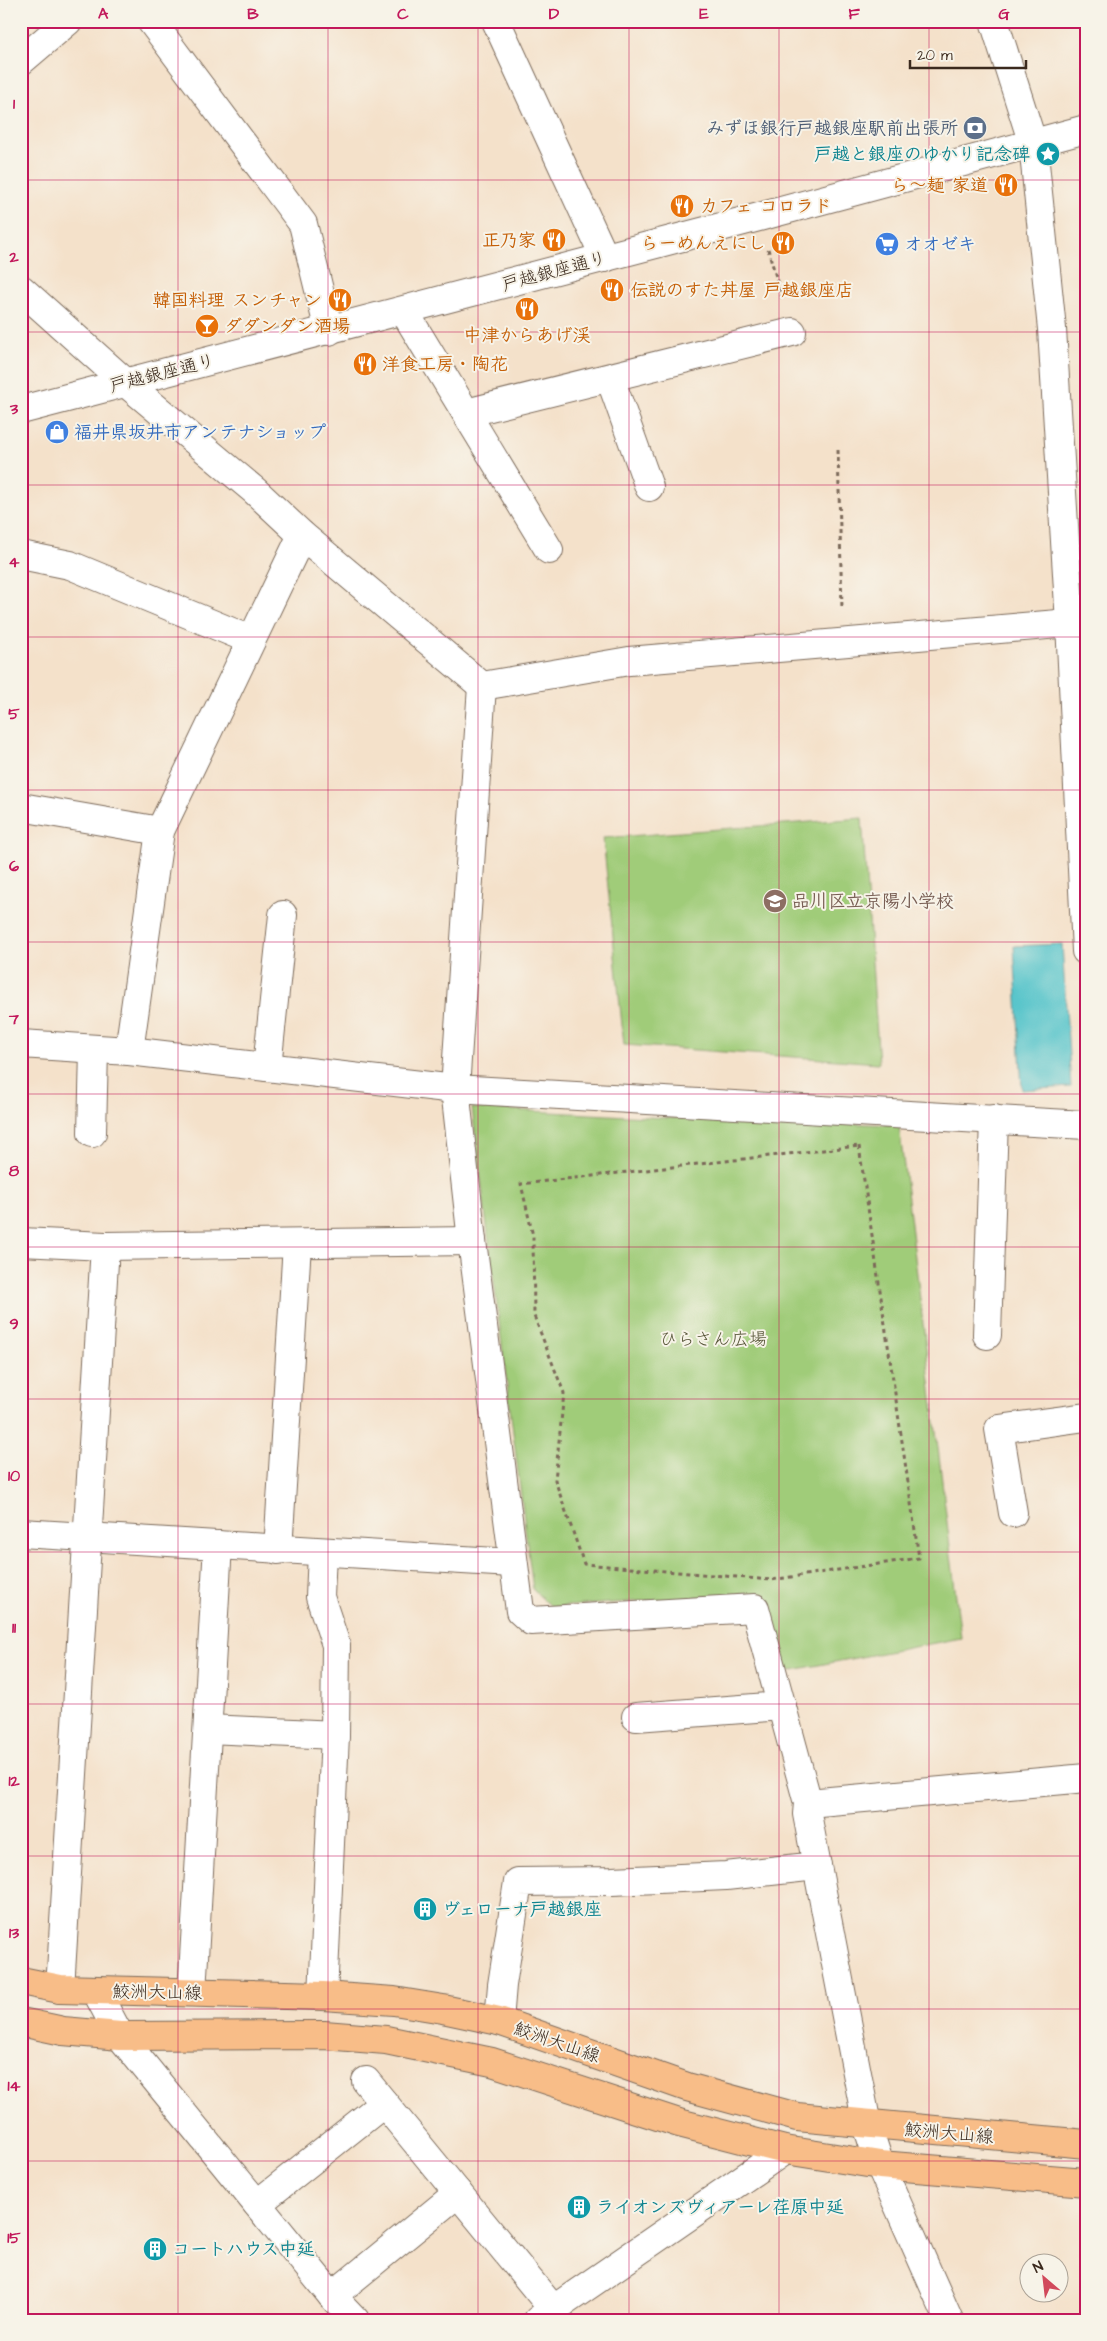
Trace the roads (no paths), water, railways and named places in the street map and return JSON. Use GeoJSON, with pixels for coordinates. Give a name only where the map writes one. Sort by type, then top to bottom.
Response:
{"type":"FeatureCollection","features":[{"type":"Feature","properties":{"kind":"main road","name":"鮫洲大山線"},"geometry":{"type":"LineString","coordinates":[[21,1981],[60,1989],[96,1991],[324,1996],[394,2001],[499,2021],[687,2087],[797,2117],[1086,2144]]}},
{"type":"Feature","properties":{"kind":"main road"},"geometry":{"type":"LineString","coordinates":[[21,2022],[63,2030],[120,2036],[324,2034],[386,2040],[492,2062],[679,2124],[785,2150],[880,2165],[1086,2182]]}},
{"type":"Feature","properties":{"kind":"street"},"geometry":{"type":"LineString","coordinates":[[21,61],[68,21]]}},
{"type":"Feature","properties":{"kind":"street"},"geometry":{"type":"LineString","coordinates":[[151,21],[303,224],[329,330]]}},
{"type":"Feature","properties":{"kind":"street"},"geometry":{"type":"LineString","coordinates":[[496,21],[604,258]]}},
{"type":"Feature","properties":{"kind":"street"},"geometry":{"type":"LineString","coordinates":[[994,21],[1033,144],[1052,329],[1078,621],[1086,951]]}},
{"type":"Feature","properties":{"kind":"street","name":"戸越銀座通り"},"geometry":{"type":"LineString","coordinates":[[21,410],[759,217],[1033,144],[1086,128]]}},
{"type":"Feature","properties":{"kind":"street"},"geometry":{"type":"LineString","coordinates":[[21,288],[126,382],[255,491],[302,534],[482,686],[629,661],[1078,621]]}},
{"type":"Feature","properties":{"kind":"street"},"geometry":{"type":"LineString","coordinates":[[404,311],[549,550]]}},
{"type":"Feature","properties":{"kind":"street"},"geometry":{"type":"LineString","coordinates":[[466,413],[792,332]]}},
{"type":"Feature","properties":{"kind":"street"},"geometry":{"type":"LineString","coordinates":[[610,378],[649,488]]}},
{"type":"Feature","properties":{"kind":"street"},"geometry":{"type":"LineString","coordinates":[[129,1051],[160,831],[302,534]]}},
{"type":"Feature","properties":{"kind":"street"},"geometry":{"type":"LineString","coordinates":[[21,555],[70,565],[252,640]]}},
{"type":"Feature","properties":{"kind":"street"},"geometry":{"type":"LineString","coordinates":[[482,686],[455,1089],[512,1564],[520,1611],[531,1621],[755,1608],[808,1803],[807,1814],[867,2125],[880,2165],[949,2320]]}},
{"type":"Feature","properties":{"kind":"street"},"geometry":{"type":"LineString","coordinates":[[21,808],[160,831]]}},
{"type":"Feature","properties":{"kind":"street"},"geometry":{"type":"LineString","coordinates":[[267,1067],[283,915]]}},
{"type":"Feature","properties":{"kind":"street"},"geometry":{"type":"LineString","coordinates":[[21,1044],[129,1051],[455,1089],[1086,1125]]}},
{"type":"Feature","properties":{"kind":"street"},"geometry":{"type":"LineString","coordinates":[[92,1133],[94,1050]]}},
{"type":"Feature","properties":{"kind":"street"},"geometry":{"type":"LineString","coordinates":[[987,1335],[994,1119]]}},
{"type":"Feature","properties":{"kind":"street"},"geometry":{"type":"LineString","coordinates":[[21,1242],[105,1246],[472,1241]]}},
{"type":"Feature","properties":{"kind":"street"},"geometry":{"type":"LineString","coordinates":[[278,1550],[297,1244]]}},
{"type":"Feature","properties":{"kind":"street"},"geometry":{"type":"LineString","coordinates":[[60,1989],[105,1246]]}},
{"type":"Feature","properties":{"kind":"street"},"geometry":{"type":"LineString","coordinates":[[1013,1513],[1000,1429],[1086,1417]]}},
{"type":"Feature","properties":{"kind":"street"},"geometry":{"type":"LineString","coordinates":[[21,1533],[512,1564]]}},
{"type":"Feature","properties":{"kind":"street"},"geometry":{"type":"LineString","coordinates":[[192,1992],[218,1545]]}},
{"type":"Feature","properties":{"kind":"street"},"geometry":{"type":"LineString","coordinates":[[322,1553],[320,1597],[336,1646],[324,1996]]}},
{"type":"Feature","properties":{"kind":"street"},"geometry":{"type":"LineString","coordinates":[[636,1717],[782,1706]]}},
{"type":"Feature","properties":{"kind":"street"},"geometry":{"type":"LineString","coordinates":[[208,1729],[334,1735]]}},
{"type":"Feature","properties":{"kind":"street"},"geometry":{"type":"LineString","coordinates":[[808,1803],[1086,1778]]}},
{"type":"Feature","properties":{"kind":"street"},"geometry":{"type":"LineString","coordinates":[[499,2021],[502,1985],[518,1882],[612,1881],[716,1876],[817,1866]]}},
{"type":"Feature","properties":{"kind":"street"},"geometry":{"type":"LineString","coordinates":[[96,1991],[120,2036],[332,2296],[355,2320]]}},
{"type":"Feature","properties":{"kind":"street"},"geometry":{"type":"LineString","coordinates":[[366,2081],[458,2192],[546,2315],[785,2150]]}},
{"type":"Feature","properties":{"kind":"street"},"geometry":{"type":"LineString","coordinates":[[257,2204],[384,2103]]}},
{"type":"Feature","properties":{"kind":"street"},"geometry":{"type":"LineString","coordinates":[[332,2296],[458,2192]]}},
{"type":"Feature","properties":{"kind":"water"},"geometry":{"type":"Polygon","coordinates":[[[1062,944],[1071,1087],[1022,1090],[1014,946],[1062,944]]]}},
{"type":"Feature","properties":{"kind":"place","name":"みずほ銀行戸越銀座駅前出張所"},"geometry":{"type":"Point","coordinates":[975,128]}},
{"type":"Feature","properties":{"kind":"place","name":"戸越と銀座のゆかり記念碑"},"geometry":{"type":"Point","coordinates":[1048,154]}},
{"type":"Feature","properties":{"kind":"place","name":"ら～麺 家道"},"geometry":{"type":"Point","coordinates":[1006,185]}},
{"type":"Feature","properties":{"kind":"place","name":"カフェ コロラド"},"geometry":{"type":"Point","coordinates":[682,206]}},
{"type":"Feature","properties":{"kind":"place","name":"正乃家"},"geometry":{"type":"Point","coordinates":[554,240]}},
{"type":"Feature","properties":{"kind":"place","name":"らーめんえにし"},"geometry":{"type":"Point","coordinates":[783,243]}},
{"type":"Feature","properties":{"kind":"place","name":"オオゼキ"},"geometry":{"type":"Point","coordinates":[887,244]}},
{"type":"Feature","properties":{"kind":"place","name":"伝説のすた丼屋 戸越銀座店"},"geometry":{"type":"Point","coordinates":[612,290]}},
{"type":"Feature","properties":{"kind":"place","name":"韓国料理 スンチャン"},"geometry":{"type":"Point","coordinates":[340,300]}},
{"type":"Feature","properties":{"kind":"place","name":"中津からあげ渓"},"geometry":{"type":"Point","coordinates":[527,309]}},
{"type":"Feature","properties":{"kind":"place","name":"ダダンダン酒場"},"geometry":{"type":"Point","coordinates":[207,326]}},
{"type":"Feature","properties":{"kind":"place","name":"洋食工房・陶花"},"geometry":{"type":"Point","coordinates":[365,364]}},
{"type":"Feature","properties":{"kind":"place","name":"福井県坂井市アンテナショップ"},"geometry":{"type":"Point","coordinates":[57,432]}},
{"type":"Feature","properties":{"kind":"place","name":"品川区立京陽小学校"},"geometry":{"type":"Point","coordinates":[775,901]}},
{"type":"Feature","properties":{"kind":"place","name":"ヴェローナ戸越銀座"},"geometry":{"type":"Point","coordinates":[425,1909]}},
{"type":"Feature","properties":{"kind":"place","name":"ライオンズヴィアーレ荏原中延"},"geometry":{"type":"Point","coordinates":[579,2207]}},
{"type":"Feature","properties":{"kind":"place","name":"コートハウス中延"},"geometry":{"type":"Point","coordinates":[155,2249]}},
{"type":"Feature","properties":{"kind":"park label","name":"ひらさん広場"},"geometry":{"type":"Point","coordinates":[713,1339]}}]}
